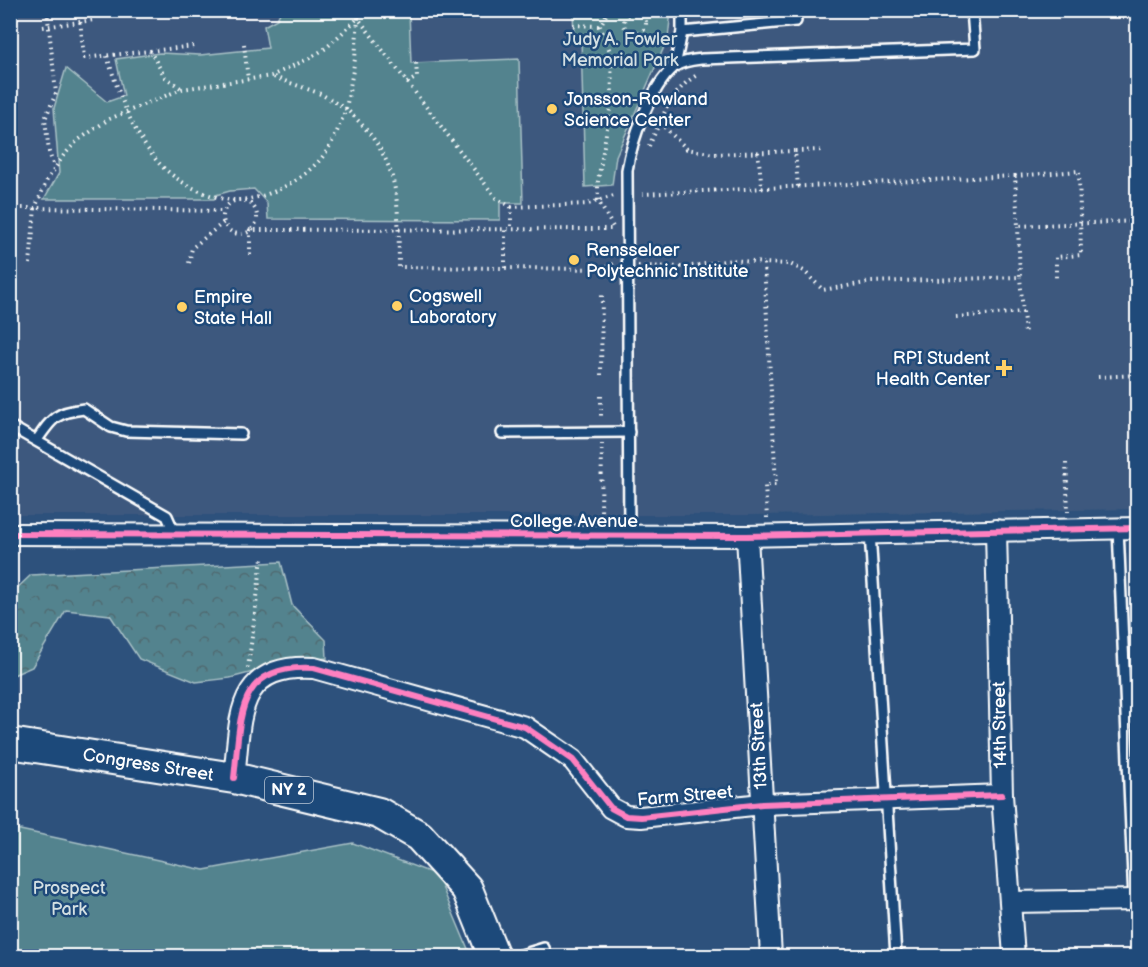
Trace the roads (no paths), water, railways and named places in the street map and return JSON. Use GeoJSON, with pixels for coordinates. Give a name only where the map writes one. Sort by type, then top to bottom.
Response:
{"type":"FeatureCollection","features":[{"type":"Feature","properties":{"kind":"main road","name":"Congress Street"},"geometry":{"type":"LineString","coordinates":[[10,743],[234,778],[379,813],[419,836],[467,889],[494,957]]}},
{"type":"Feature","properties":{"kind":"street","name":"College Avenue"},"geometry":{"type":"LineString","coordinates":[[10,534],[747,536],[1128,528]]}},
{"type":"Feature","properties":{"kind":"street","name":"14th Street"},"geometry":{"type":"LineString","coordinates":[[996,530],[1002,795],[1014,957]]}},
{"type":"Feature","properties":{"kind":"street","name":"13th Street"},"geometry":{"type":"LineString","coordinates":[[747,536],[771,957]]}},
{"type":"Feature","properties":{"kind":"street","name":"Farm Street"},"geometry":{"type":"LineString","coordinates":[[234,778],[243,702],[254,686],[270,675],[295,667],[314,668],[525,727],[573,760],[611,808],[626,816],[641,817],[762,804],[1002,795]]}},
{"type":"Feature","properties":{"kind":"street"},"geometry":{"type":"LineString","coordinates":[[1011,902],[1136,900]]}},
{"type":"Feature","properties":{"kind":"lane"},"geometry":{"type":"LineString","coordinates":[[629,536],[627,170],[631,148],[645,113],[675,66],[682,32],[682,10]]}},
{"type":"Feature","properties":{"kind":"lane"},"geometry":{"type":"LineString","coordinates":[[675,66],[702,59],[975,49],[972,10]]}},
{"type":"Feature","properties":{"kind":"lane"},"geometry":{"type":"LineString","coordinates":[[682,32],[796,21]]}},
{"type":"Feature","properties":{"kind":"lane"},"geometry":{"type":"LineString","coordinates":[[37,440],[51,418],[65,411],[84,409],[111,427],[126,431],[241,434]]}},
{"type":"Feature","properties":{"kind":"lane"},"geometry":{"type":"LineString","coordinates":[[10,426],[166,516],[175,534]]}},
{"type":"Feature","properties":{"kind":"lane"},"geometry":{"type":"LineString","coordinates":[[502,433],[628,432]]}},
{"type":"Feature","properties":{"kind":"lane"},"geometry":{"type":"LineString","coordinates":[[1128,528],[1136,900]]}},
{"type":"Feature","properties":{"kind":"lane"},"geometry":{"type":"LineString","coordinates":[[870,532],[896,957]]}},
{"type":"Feature","properties":{"kind":"lane"},"geometry":{"type":"LineString","coordinates":[[518,957],[544,948],[547,957]]}},
{"type":"Feature","properties":{"kind":"place","name":"Jonsson-Rowland Science Center"},"geometry":{"type":"Point","coordinates":[552,109]}},
{"type":"Feature","properties":{"kind":"place","name":"Rensselaer Polytechnic Institute"},"geometry":{"type":"Point","coordinates":[574,260]}},
{"type":"Feature","properties":{"kind":"place","name":"Cogswell Laboratory"},"geometry":{"type":"Point","coordinates":[397,306]}},
{"type":"Feature","properties":{"kind":"place","name":"Empire State Hall"},"geometry":{"type":"Point","coordinates":[182,307]}},
{"type":"Feature","properties":{"kind":"place","name":"RPI Student Health Center"},"geometry":{"type":"Point","coordinates":[1004,368]}},
{"type":"Feature","properties":{"kind":"park label","name":"Judy A. Fowler Memorial Park"},"geometry":{"type":"Point","coordinates":[620,49]}},
{"type":"Feature","properties":{"kind":"park label","name":"Prospect Park"},"geometry":{"type":"Point","coordinates":[69,898]}}]}
